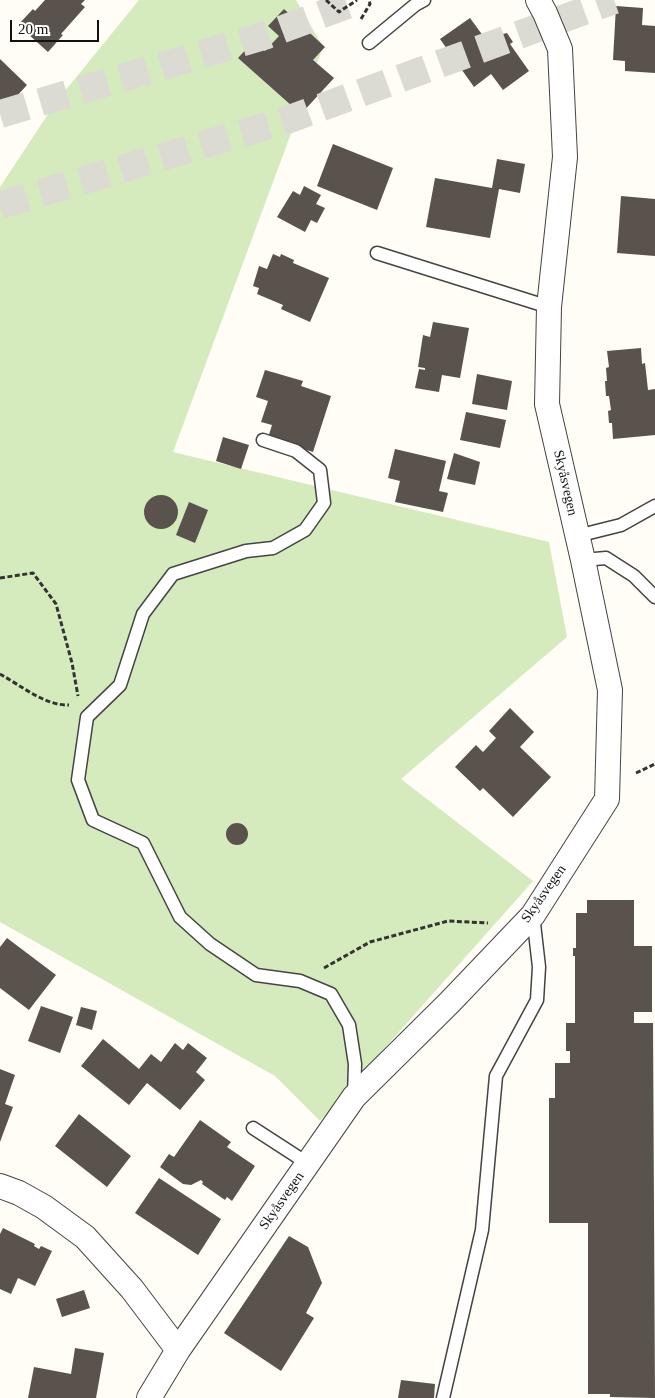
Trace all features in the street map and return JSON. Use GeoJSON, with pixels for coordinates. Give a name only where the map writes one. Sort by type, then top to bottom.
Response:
{"type":"FeatureCollection","features":[{"type":"Feature","properties":{"kind":"street","name":"Skyåsvegen"},"geometry":{"type":"LineString","coordinates":[[149,1398],[178,1350],[354,1097],[450,1002],[533,915],[607,799],[610,690],[547,404],[549,308],[565,142],[560,50],[538,0]]}},
{"type":"Feature","properties":{"kind":"street"},"geometry":{"type":"LineString","coordinates":[[0,1186],[20,1193],[44,1206],[86,1237],[132,1289],[178,1350]]}},
{"type":"Feature","properties":{"kind":"lane"},"geometry":{"type":"LineString","coordinates":[[369,43],[415,5],[424,0]]}},
{"type":"Feature","properties":{"kind":"lane"},"geometry":{"type":"LineString","coordinates":[[376,253],[440,275],[549,308]]}},
{"type":"Feature","properties":{"kind":"lane"},"geometry":{"type":"LineString","coordinates":[[263,440],[296,451],[320,470],[324,503],[305,530],[273,548],[246,551],[173,574],[143,614],[120,685],[87,717],[78,780],[93,820],[143,843],[180,917],[210,944],[256,975],[300,981],[331,994],[348,1025],[354,1064],[354,1097]]}},
{"type":"Feature","properties":{"kind":"lane"},"geometry":{"type":"LineString","coordinates":[[577,536],[620,525],[655,506]]}},
{"type":"Feature","properties":{"kind":"lane"},"geometry":{"type":"LineString","coordinates":[[582,560],[606,558],[634,576],[655,597]]}},
{"type":"Feature","properties":{"kind":"lane"},"geometry":{"type":"LineString","coordinates":[[443,1398],[482,1230],[496,1076],[537,1000],[539,967],[533,915]]}},
{"type":"Feature","properties":{"kind":"lane"},"geometry":{"type":"LineString","coordinates":[[253,1128],[307,1163]]}},
{"type":"Feature","properties":{"kind":"path"},"geometry":{"type":"LineString","coordinates":[[326,0],[339,12],[357,0]]}},
{"type":"Feature","properties":{"kind":"path"},"geometry":{"type":"LineString","coordinates":[[0,578],[32,573],[56,604],[72,663],[79,705],[87,717]]}},
{"type":"Feature","properties":{"kind":"path"},"geometry":{"type":"LineString","coordinates":[[0,674],[41,698],[61,705],[79,705]]}},
{"type":"Feature","properties":{"kind":"path"},"geometry":{"type":"LineString","coordinates":[[300,981],[370,942],[448,921],[495,923],[533,915]]}},
{"type":"Feature","properties":{"kind":"green space"},"geometry":{"type":"Polygon","coordinates":[[[139,0],[296,0],[323,47],[173,452],[549,542],[567,637],[401,779],[533,881],[320,1121],[275,1076],[0,922],[0,187],[56,102],[139,0]]]}},
{"type":"Feature","properties":{"kind":"building"},"geometry":{"type":"Polygon","coordinates":[[[45,0],[85,0],[81,4],[85,7],[48,52],[18,25],[33,9],[35,11],[45,0]]]}},
{"type":"Feature","properties":{"kind":"building"},"geometry":{"type":"Polygon","coordinates":[[[616,6],[643,8],[642,25],[655,26],[655,73],[625,71],[625,61],[613,60],[616,6]]]}},
{"type":"Feature","properties":{"kind":"building"},"geometry":{"type":"Polygon","coordinates":[[[284,9],[325,47],[313,60],[334,78],[301,114],[238,58],[254,41],[265,51],[279,36],[268,26],[284,9]]]}},
{"type":"Feature","properties":{"kind":"building"},"geometry":{"type":"Polygon","coordinates":[[[470,18],[489,44],[507,33],[513,42],[510,44],[529,71],[503,90],[491,74],[474,87],[440,39],[470,18]]]}},
{"type":"Feature","properties":{"kind":"building"},"geometry":{"type":"Polygon","coordinates":[[[0,59],[27,85],[16,97],[18,99],[3,114],[0,114],[0,59]]]}},
{"type":"Feature","properties":{"kind":"building"},"geometry":{"type":"Polygon","coordinates":[[[333,144],[393,168],[377,210],[317,186],[333,144]]]}},
{"type":"Feature","properties":{"kind":"building"},"geometry":{"type":"Polygon","coordinates":[[[497,159],[525,164],[520,193],[499,189],[490,238],[426,227],[435,178],[492,188],[497,159]]]}},
{"type":"Feature","properties":{"kind":"building"},"geometry":{"type":"Polygon","coordinates":[[[304,186],[321,195],[316,204],[325,208],[317,223],[311,220],[305,232],[277,217],[293,191],[300,195],[304,186]]]}},
{"type":"Feature","properties":{"kind":"building"},"geometry":{"type":"Polygon","coordinates":[[[621,196],[655,199],[655,256],[617,253],[621,196]]]}},
{"type":"Feature","properties":{"kind":"building"},"geometry":{"type":"Polygon","coordinates":[[[273,254],[280,257],[281,254],[294,260],[293,263],[329,278],[310,322],[281,309],[283,305],[257,294],[259,288],[253,286],[259,266],[267,269],[273,254]]]}},
{"type":"Feature","properties":{"kind":"building"},"geometry":{"type":"Polygon","coordinates":[[[433,322],[469,328],[460,378],[442,375],[439,392],[415,388],[419,369],[425,370],[425,368],[418,367],[423,335],[430,337],[433,322]]]}},
{"type":"Feature","properties":{"kind":"building"},"geometry":{"type":"Polygon","coordinates":[[[641,348],[642,364],[645,363],[648,390],[655,389],[655,435],[613,439],[612,423],[609,423],[608,411],[611,410],[609,396],[606,396],[606,368],[609,367],[607,351],[641,348]]]}},
{"type":"Feature","properties":{"kind":"building"},"geometry":{"type":"Polygon","coordinates":[[[265,370],[303,381],[301,386],[331,396],[313,452],[268,438],[272,425],[261,422],[268,401],[256,397],[265,370]]]}},
{"type":"Feature","properties":{"kind":"building"},"geometry":{"type":"Polygon","coordinates":[[[477,374],[512,381],[507,410],[472,404],[477,374]]]}},
{"type":"Feature","properties":{"kind":"building"},"geometry":{"type":"Polygon","coordinates":[[[466,412],[506,420],[500,448],[460,440],[466,412]]]}},
{"type":"Feature","properties":{"kind":"building"},"geometry":{"type":"Polygon","coordinates":[[[223,437],[249,445],[241,469],[216,461],[223,437]]]}},
{"type":"Feature","properties":{"kind":"building"},"geometry":{"type":"Polygon","coordinates":[[[395,449],[446,461],[439,491],[448,493],[443,512],[395,502],[400,481],[388,478],[395,449]]]}},
{"type":"Feature","properties":{"kind":"building"},"geometry":{"type":"Polygon","coordinates":[[[454,453],[480,462],[475,485],[447,479],[454,453]]]}},
{"type":"Feature","properties":{"kind":"building"},"geometry":{"type":"Polygon","coordinates":[[[161,495],[173,500],[178,512],[173,524],[161,529],[149,524],[144,512],[149,500],[161,495]]]}},
{"type":"Feature","properties":{"kind":"building"},"geometry":{"type":"Polygon","coordinates":[[[189,502],[208,510],[195,543],[176,535],[189,502]]]}},
{"type":"Feature","properties":{"kind":"building"},"geometry":{"type":"Polygon","coordinates":[[[510,708],[534,732],[520,747],[551,777],[513,817],[483,788],[480,791],[455,767],[476,745],[483,752],[496,738],[489,731],[510,708]]]}},
{"type":"Feature","properties":{"kind":"building"},"geometry":{"type":"Polygon","coordinates":[[[233,823],[241,823],[248,830],[248,838],[241,845],[233,845],[226,838],[226,830],[233,823]]]}},
{"type":"Feature","properties":{"kind":"building"},"geometry":{"type":"Polygon","coordinates":[[[587,900],[634,900],[634,946],[652,946],[652,1012],[634,1012],[634,1023],[653,1023],[655,1398],[610,1397],[610,1394],[588,1394],[588,1223],[549,1223],[549,1098],[555,1098],[555,1063],[570,1063],[570,1051],[566,1051],[566,1023],[575,1023],[575,956],[573,956],[573,948],[576,948],[576,913],[587,913],[587,900]]]}},
{"type":"Feature","properties":{"kind":"building"},"geometry":{"type":"Polygon","coordinates":[[[7,938],[56,975],[29,1010],[0,988],[0,947],[7,938]]]}},
{"type":"Feature","properties":{"kind":"building"},"geometry":{"type":"Polygon","coordinates":[[[41,1006],[73,1017],[60,1053],[28,1041],[41,1006]]]}},
{"type":"Feature","properties":{"kind":"building"},"geometry":{"type":"Polygon","coordinates":[[[81,1007],[97,1011],[92,1030],[76,1025],[81,1007]]]}},
{"type":"Feature","properties":{"kind":"building"},"geometry":{"type":"Polygon","coordinates":[[[103,1039],[139,1069],[151,1054],[161,1062],[175,1043],[183,1050],[188,1043],[207,1058],[196,1072],[205,1080],[180,1110],[147,1083],[129,1105],[81,1066],[103,1039]]]}},
{"type":"Feature","properties":{"kind":"building"},"geometry":{"type":"Polygon","coordinates":[[[0,1069],[15,1075],[5,1104],[13,1107],[0,1142],[0,1069]]]}},
{"type":"Feature","properties":{"kind":"building"},"geometry":{"type":"Polygon","coordinates":[[[79,1114],[131,1156],[107,1187],[55,1146],[79,1114]]]}},
{"type":"Feature","properties":{"kind":"building"},"geometry":{"type":"Polygon","coordinates":[[[200,1120],[231,1142],[227,1147],[255,1166],[232,1201],[227,1197],[225,1200],[202,1184],[201,1180],[191,1185],[183,1184],[160,1167],[169,1154],[174,1157],[200,1120]]]}},
{"type":"Feature","properties":{"kind":"building"},"geometry":{"type":"Polygon","coordinates":[[[159,1178],[221,1219],[198,1255],[135,1213],[159,1178]]]}},
{"type":"Feature","properties":{"kind":"building"},"geometry":{"type":"Polygon","coordinates":[[[3,1228],[35,1244],[34,1246],[39,1249],[41,1246],[52,1251],[35,1286],[18,1278],[11,1294],[0,1289],[0,1234],[3,1228]]]}},
{"type":"Feature","properties":{"kind":"building"},"geometry":{"type":"Polygon","coordinates":[[[289,1236],[308,1247],[322,1283],[306,1313],[314,1318],[281,1371],[224,1333],[289,1236]]]}},
{"type":"Feature","properties":{"kind":"building"},"geometry":{"type":"Polygon","coordinates":[[[84,1290],[90,1308],[62,1317],[56,1299],[84,1290]]]}},
{"type":"Feature","properties":{"kind":"building"},"geometry":{"type":"Polygon","coordinates":[[[75,1348],[104,1353],[96,1398],[28,1398],[34,1367],[71,1374],[75,1348]]]}},
{"type":"Feature","properties":{"kind":"building"},"geometry":{"type":"Polygon","coordinates":[[[401,1380],[435,1384],[434,1398],[398,1398],[401,1380]]]}},
{"type":"Feature","properties":{"kind":"tunnel"},"geometry":{"type":"LineString","coordinates":[[0,114],[267,35],[360,0]]}},
{"type":"Feature","properties":{"kind":"tunnel"},"geometry":{"type":"LineString","coordinates":[[0,205],[287,120],[614,0]]}}]}
